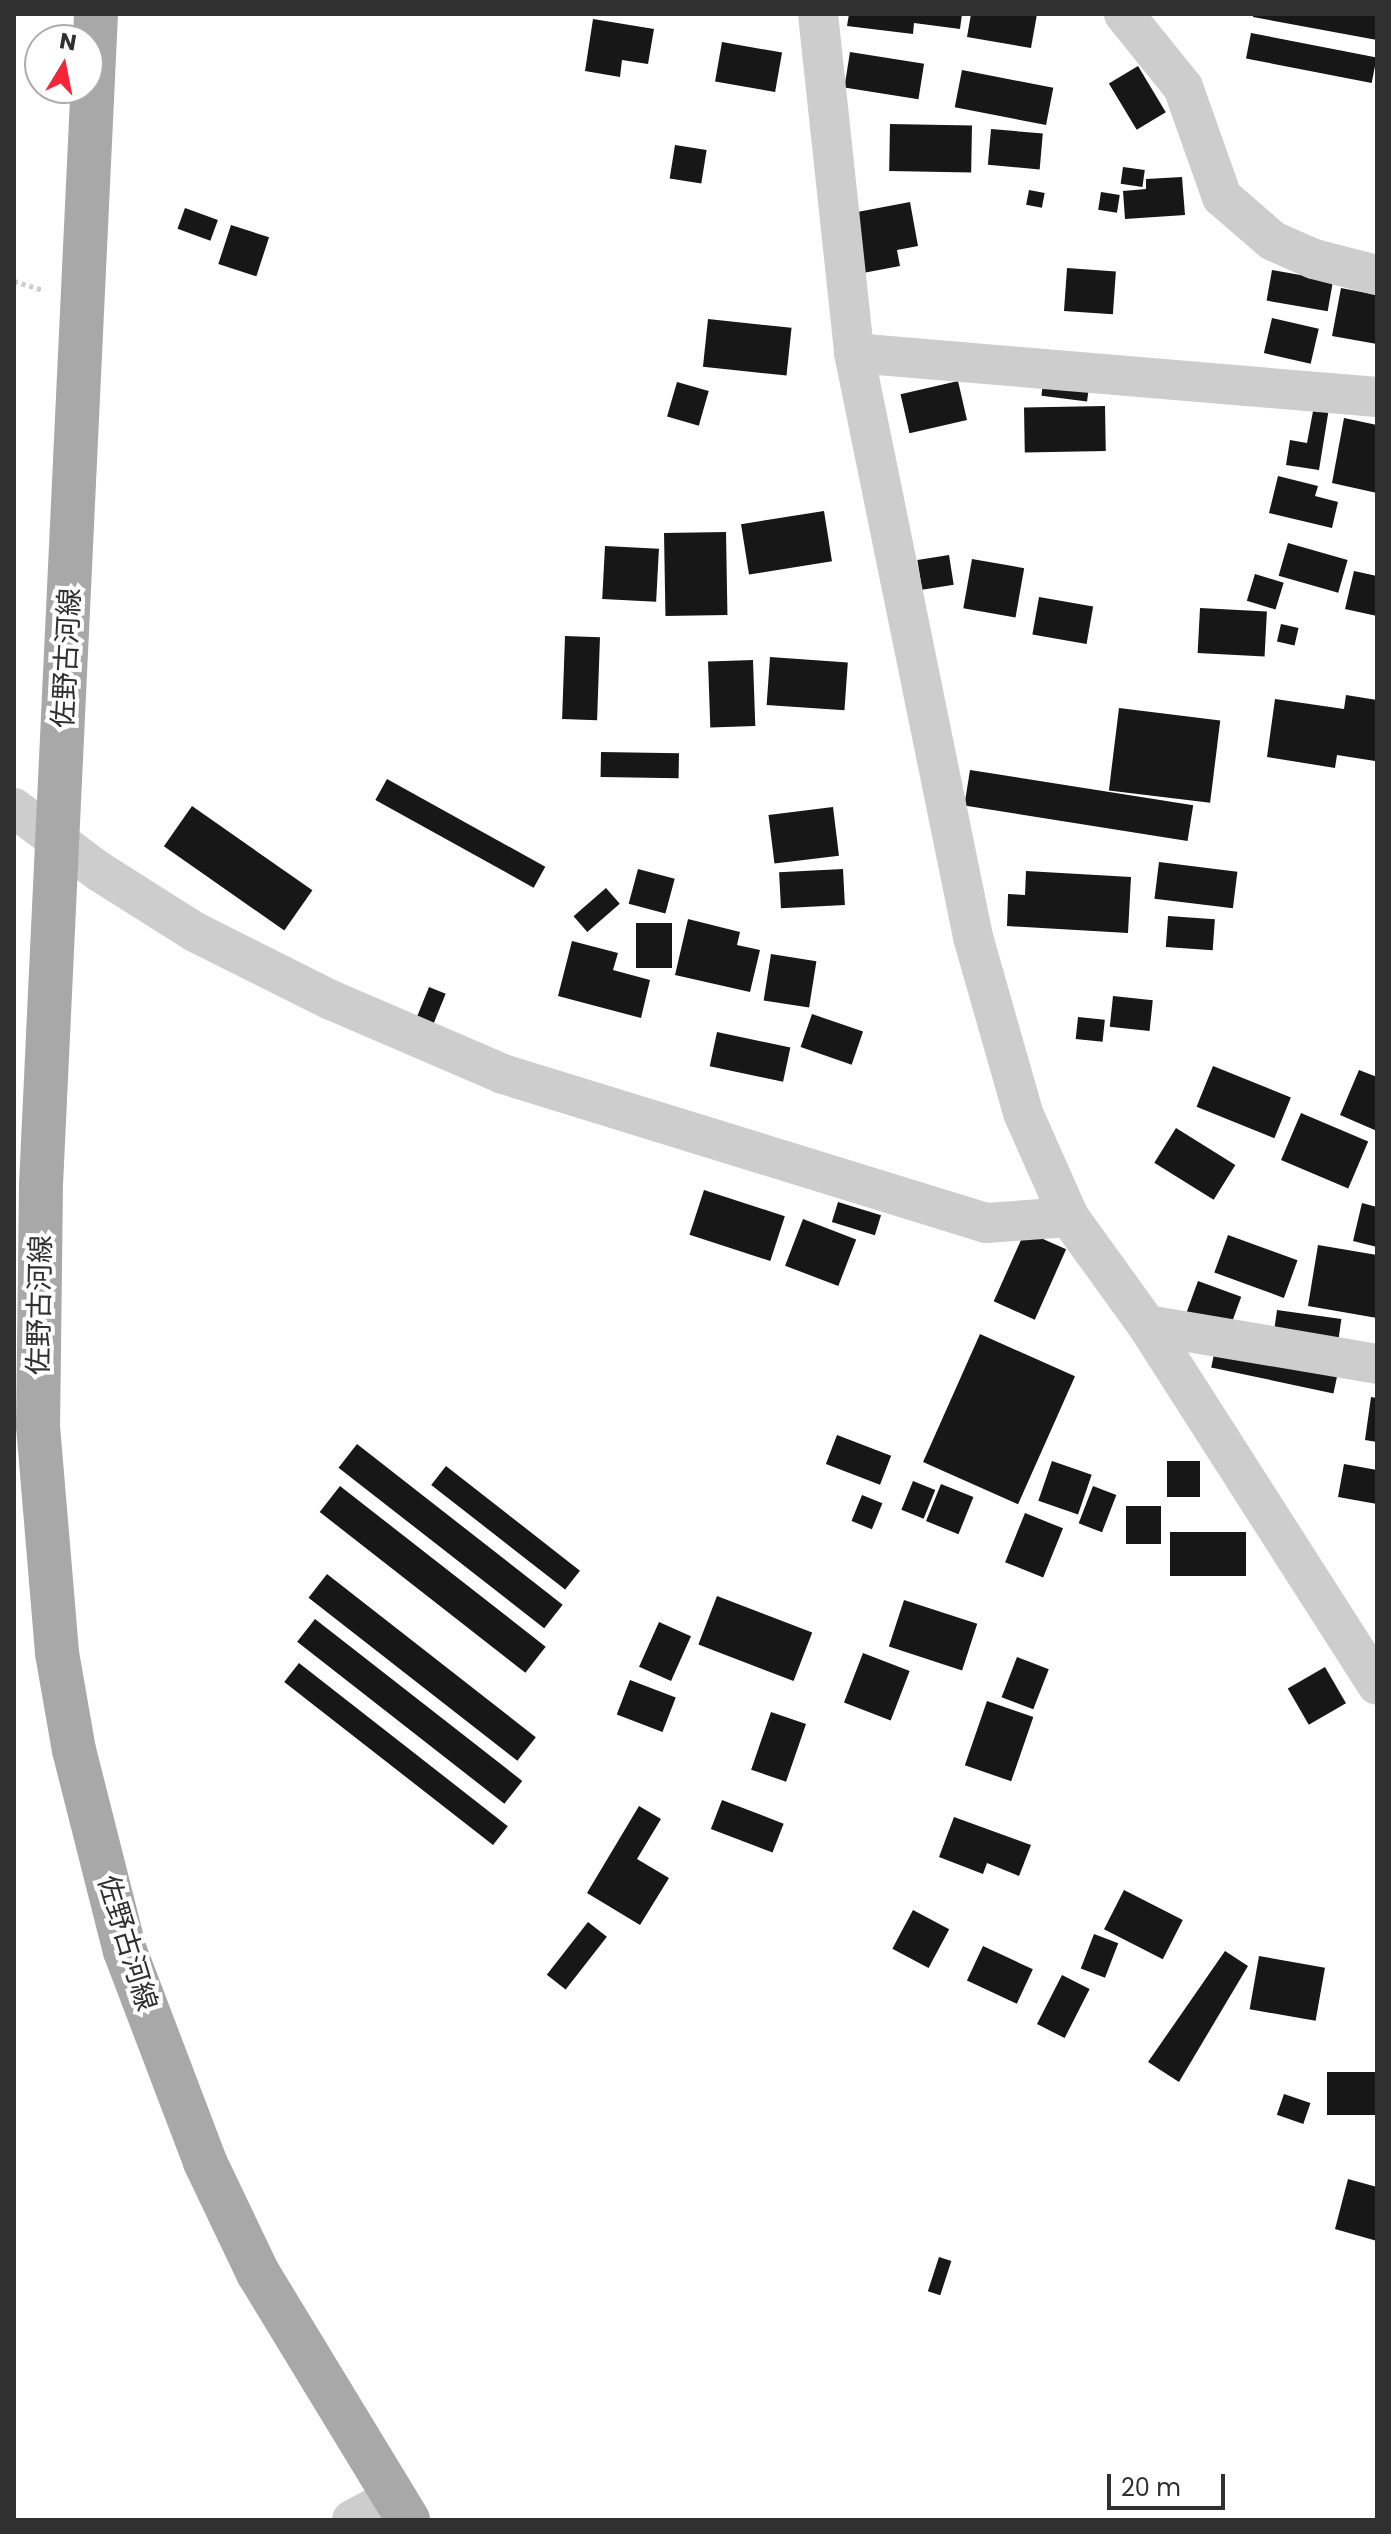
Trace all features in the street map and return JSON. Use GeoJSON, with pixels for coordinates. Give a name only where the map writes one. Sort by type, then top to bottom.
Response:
{"type":"FeatureCollection","features":[{"type":"Feature","properties":{"kind":"main road","name":"佐野古河線"},"geometry":{"type":"LineString","coordinates":[[96,14],[41,1184],[38,1426],[57,1653],[74,1750],[125,1951],[205,2162],[258,2273],[400,2509]]}},
{"type":"Feature","properties":{"kind":"street"},"geometry":{"type":"LineString","coordinates":[[818,14],[854,353],[973,937],[1023,1113],[1069,1217],[1147,1325],[1372,1666]]}},
{"type":"Feature","properties":{"kind":"street"},"geometry":{"type":"LineString","coordinates":[[1127,15],[1183,87],[1222,197],[1273,241],[1314,259],[1377,275]]}},
{"type":"Feature","properties":{"kind":"street"},"geometry":{"type":"LineString","coordinates":[[854,353],[1377,397]]}},
{"type":"Feature","properties":{"kind":"street"},"geometry":{"type":"LineString","coordinates":[[14,808],[195,932],[331,1000],[503,1074],[986,1223],[1069,1217]]}},
{"type":"Feature","properties":{"kind":"street"},"geometry":{"type":"LineString","coordinates":[[1147,1325],[1377,1364]]}},
{"type":"Feature","properties":{"kind":"street"},"geometry":{"type":"LineString","coordinates":[[352,2520],[400,2509]]}},
{"type":"Feature","properties":{"kind":"building"},"geometry":{"type":"Polygon","coordinates":[[[849,14],[962,14],[960,29],[914,23],[913,34],[847,26],[849,14]]]}},
{"type":"Feature","properties":{"kind":"building"},"geometry":{"type":"Polygon","coordinates":[[[971,14],[1037,14],[1031,48],[967,37],[971,14]]]}},
{"type":"Feature","properties":{"kind":"building"},"geometry":{"type":"Polygon","coordinates":[[[1253,14],[1377,14],[1377,40],[1253,17],[1253,14]]]}},
{"type":"Feature","properties":{"kind":"building"},"geometry":{"type":"Polygon","coordinates":[[[593,19],[654,29],[648,64],[622,60],[620,77],[585,71],[593,19]]]}},
{"type":"Feature","properties":{"kind":"building"},"geometry":{"type":"Polygon","coordinates":[[[1251,33],[1377,57],[1372,83],[1246,59],[1251,33]]]}},
{"type":"Feature","properties":{"kind":"building"},"geometry":{"type":"Polygon","coordinates":[[[722,42],[782,53],[775,92],[715,81],[722,42]]]}},
{"type":"Feature","properties":{"kind":"building"},"geometry":{"type":"Polygon","coordinates":[[[850,52],[924,64],[918,99],[844,88],[850,52]]]}},
{"type":"Feature","properties":{"kind":"building"},"geometry":{"type":"Polygon","coordinates":[[[1138,66],[1166,112],[1137,130],[1109,84],[1138,66]]]}},
{"type":"Feature","properties":{"kind":"building"},"geometry":{"type":"Polygon","coordinates":[[[962,70],[1053,88],[1046,125],[955,107],[962,70]]]}},
{"type":"Feature","properties":{"kind":"building"},"geometry":{"type":"Polygon","coordinates":[[[890,124],[972,125],[971,172],[889,171],[890,124]]]}},
{"type":"Feature","properties":{"kind":"building"},"geometry":{"type":"Polygon","coordinates":[[[991,129],[1043,134],[1040,169],[988,165],[991,129]]]}},
{"type":"Feature","properties":{"kind":"building"},"geometry":{"type":"Polygon","coordinates":[[[675,145],[707,150],[701,184],[670,179],[675,145]]]}},
{"type":"Feature","properties":{"kind":"building"},"geometry":{"type":"Polygon","coordinates":[[[1123,167],[1145,170],[1142,187],[1121,184],[1123,167]]]}},
{"type":"Feature","properties":{"kind":"building"},"geometry":{"type":"Polygon","coordinates":[[[1182,177],[1185,215],[1125,219],[1123,191],[1146,189],[1146,179],[1182,177]]]}},
{"type":"Feature","properties":{"kind":"building"},"geometry":{"type":"Polygon","coordinates":[[[1029,190],[1045,193],[1042,208],[1026,205],[1029,190]]]}},
{"type":"Feature","properties":{"kind":"building"},"geometry":{"type":"Polygon","coordinates":[[[1101,192],[1120,195],[1117,213],[1098,210],[1101,192]]]}},
{"type":"Feature","properties":{"kind":"building"},"geometry":{"type":"Polygon","coordinates":[[[910,202],[918,246],[897,250],[900,266],[863,273],[852,213],[910,202]]]}},
{"type":"Feature","properties":{"kind":"building"},"geometry":{"type":"Polygon","coordinates":[[[185,208],[218,220],[210,241],[177,229],[185,208]]]}},
{"type":"Feature","properties":{"kind":"building"},"geometry":{"type":"Polygon","coordinates":[[[231,225],[269,237],[256,276],[218,264],[231,225]]]}},
{"type":"Feature","properties":{"kind":"building"},"geometry":{"type":"Polygon","coordinates":[[[1067,268],[1116,271],[1113,314],[1064,311],[1067,268]]]}},
{"type":"Feature","properties":{"kind":"building"},"geometry":{"type":"Polygon","coordinates":[[[1272,270],[1333,281],[1328,311],[1267,301],[1272,270]]]}},
{"type":"Feature","properties":{"kind":"building"},"geometry":{"type":"Polygon","coordinates":[[[1341,288],[1377,295],[1377,344],[1332,336],[1341,288]]]}},
{"type":"Feature","properties":{"kind":"building"},"geometry":{"type":"Polygon","coordinates":[[[1272,318],[1319,329],[1311,364],[1264,353],[1272,318]]]}},
{"type":"Feature","properties":{"kind":"building"},"geometry":{"type":"Polygon","coordinates":[[[708,319],[792,328],[787,376],[703,367],[708,319]]]}},
{"type":"Feature","properties":{"kind":"building"},"geometry":{"type":"Polygon","coordinates":[[[1044,375],[1090,381],[1087,401],[1041,396],[1044,375]]]}},
{"type":"Feature","properties":{"kind":"building"},"geometry":{"type":"Polygon","coordinates":[[[958,381],[967,420],[910,433],[901,394],[958,381]]]}},
{"type":"Feature","properties":{"kind":"building"},"geometry":{"type":"Polygon","coordinates":[[[677,382],[709,391],[699,426],[667,417],[677,382]]]}},
{"type":"Feature","properties":{"kind":"building"},"geometry":{"type":"Polygon","coordinates":[[[1105,406],[1106,451],[1025,452],[1024,407],[1105,406]]]}},
{"type":"Feature","properties":{"kind":"building"},"geometry":{"type":"Polygon","coordinates":[[[1314,406],[1329,408],[1319,470],[1286,465],[1290,440],[1307,443],[1314,406]]]}},
{"type":"Feature","properties":{"kind":"building"},"geometry":{"type":"Polygon","coordinates":[[[1344,418],[1377,425],[1377,493],[1332,483],[1344,418]]]}},
{"type":"Feature","properties":{"kind":"building"},"geometry":{"type":"Polygon","coordinates":[[[1278,476],[1318,486],[1315,496],[1338,502],[1332,528],[1269,513],[1278,476]]]}},
{"type":"Feature","properties":{"kind":"building"},"geometry":{"type":"Polygon","coordinates":[[[824,511],[832,561],[749,575],[741,524],[824,511]]]}},
{"type":"Feature","properties":{"kind":"building"},"geometry":{"type":"Polygon","coordinates":[[[726,532],[727,615],[665,616],[664,533],[726,532]]]}},
{"type":"Feature","properties":{"kind":"building"},"geometry":{"type":"Polygon","coordinates":[[[1288,543],[1348,560],[1338,593],[1279,576],[1288,543]]]}},
{"type":"Feature","properties":{"kind":"building"},"geometry":{"type":"Polygon","coordinates":[[[605,546],[659,549],[656,602],[602,599],[605,546]]]}},
{"type":"Feature","properties":{"kind":"building"},"geometry":{"type":"Polygon","coordinates":[[[949,555],[954,585],[922,590],[917,560],[949,555]]]}},
{"type":"Feature","properties":{"kind":"building"},"geometry":{"type":"Polygon","coordinates":[[[972,559],[1024,568],[1016,617],[963,608],[972,559]]]}},
{"type":"Feature","properties":{"kind":"building"},"geometry":{"type":"Polygon","coordinates":[[[1354,571],[1377,576],[1377,616],[1345,609],[1354,571]]]}},
{"type":"Feature","properties":{"kind":"building"},"geometry":{"type":"Polygon","coordinates":[[[1255,574],[1284,583],[1276,610],[1247,601],[1255,574]]]}},
{"type":"Feature","properties":{"kind":"building"},"geometry":{"type":"Polygon","coordinates":[[[1039,597],[1093,607],[1087,644],[1032,634],[1039,597]]]}},
{"type":"Feature","properties":{"kind":"building"},"geometry":{"type":"Polygon","coordinates":[[[1200,608],[1267,612],[1265,656],[1198,653],[1200,608]]]}},
{"type":"Feature","properties":{"kind":"building"},"geometry":{"type":"Polygon","coordinates":[[[1281,624],[1299,628],[1294,646],[1277,642],[1281,624]]]}},
{"type":"Feature","properties":{"kind":"building"},"geometry":{"type":"Polygon","coordinates":[[[565,636],[600,637],[597,720],[562,719],[565,636]]]}},
{"type":"Feature","properties":{"kind":"building"},"geometry":{"type":"Polygon","coordinates":[[[770,657],[848,662],[844,710],[767,705],[770,657]]]}},
{"type":"Feature","properties":{"kind":"building"},"geometry":{"type":"Polygon","coordinates":[[[753,660],[755,726],[710,728],[708,662],[753,660]]]}},
{"type":"Feature","properties":{"kind":"building"},"geometry":{"type":"Polygon","coordinates":[[[1346,695],[1377,700],[1375,761],[1337,755],[1335,768],[1267,757],[1275,699],[1344,709],[1346,695]]]}},
{"type":"Feature","properties":{"kind":"building"},"geometry":{"type":"Polygon","coordinates":[[[1119,708],[1220,720],[1210,803],[1109,790],[1119,708]]]}},
{"type":"Feature","properties":{"kind":"building"},"geometry":{"type":"Polygon","coordinates":[[[601,752],[679,753],[679,778],[601,777],[601,752]]]}},
{"type":"Feature","properties":{"kind":"building"},"geometry":{"type":"Polygon","coordinates":[[[970,770],[1193,805],[1188,841],[964,806],[970,770]]]}},
{"type":"Feature","properties":{"kind":"building"},"geometry":{"type":"Polygon","coordinates":[[[387,779],[545,867],[534,888],[375,800],[387,779]]]}},
{"type":"Feature","properties":{"kind":"building"},"geometry":{"type":"Polygon","coordinates":[[[192,806],[312,890],[284,930],[164,846],[192,806]]]}},
{"type":"Feature","properties":{"kind":"building"},"geometry":{"type":"Polygon","coordinates":[[[833,807],[839,856],[774,864],[768,815],[833,807]]]}},
{"type":"Feature","properties":{"kind":"building"},"geometry":{"type":"Polygon","coordinates":[[[1159,862],[1237,872],[1233,908],[1154,899],[1159,862]]]}},
{"type":"Feature","properties":{"kind":"building"},"geometry":{"type":"Polygon","coordinates":[[[638,869],[675,879],[665,914],[629,904],[638,869]]]}},
{"type":"Feature","properties":{"kind":"building"},"geometry":{"type":"Polygon","coordinates":[[[843,869],[845,905],[781,908],[779,872],[843,869]]]}},
{"type":"Feature","properties":{"kind":"building"},"geometry":{"type":"Polygon","coordinates":[[[1026,871],[1131,877],[1128,933],[1007,926],[1008,894],[1025,895],[1026,871]]]}},
{"type":"Feature","properties":{"kind":"building"},"geometry":{"type":"Polygon","coordinates":[[[606,888],[620,904],[587,932],[574,916],[606,888]]]}},
{"type":"Feature","properties":{"kind":"building"},"geometry":{"type":"Polygon","coordinates":[[[1168,916],[1215,919],[1213,950],[1166,947],[1168,916]]]}},
{"type":"Feature","properties":{"kind":"building"},"geometry":{"type":"Polygon","coordinates":[[[688,919],[740,932],[737,945],[760,950],[750,992],[675,975],[688,919]]]}},
{"type":"Feature","properties":{"kind":"building"},"geometry":{"type":"Polygon","coordinates":[[[636,923],[672,923],[672,968],[636,968],[636,923]]]}},
{"type":"Feature","properties":{"kind":"building"},"geometry":{"type":"Polygon","coordinates":[[[572,941],[618,953],[613,970],[650,980],[641,1018],[558,996],[572,941]]]}},
{"type":"Feature","properties":{"kind":"building"},"geometry":{"type":"Polygon","coordinates":[[[771,954],[816,961],[809,1008],[764,1000],[771,954]]]}},
{"type":"Feature","properties":{"kind":"building"},"geometry":{"type":"Polygon","coordinates":[[[429,987],[446,994],[433,1025],[416,1019],[429,987]]]}},
{"type":"Feature","properties":{"kind":"building"},"geometry":{"type":"Polygon","coordinates":[[[1113,996],[1153,1000],[1150,1031],[1110,1027],[1113,996]]]}},
{"type":"Feature","properties":{"kind":"building"},"geometry":{"type":"Polygon","coordinates":[[[812,1014],[863,1032],[852,1065],[801,1047],[812,1014]]]}},
{"type":"Feature","properties":{"kind":"building"},"geometry":{"type":"Polygon","coordinates":[[[1078,1017],[1105,1020],[1103,1042],[1076,1039],[1078,1017]]]}},
{"type":"Feature","properties":{"kind":"building"},"geometry":{"type":"Polygon","coordinates":[[[717,1032],[790,1048],[783,1082],[710,1066],[717,1032]]]}},
{"type":"Feature","properties":{"kind":"building"},"geometry":{"type":"Polygon","coordinates":[[[1213,1066],[1291,1097],[1274,1138],[1197,1107],[1213,1066]]]}},
{"type":"Feature","properties":{"kind":"building"},"geometry":{"type":"Polygon","coordinates":[[[1359,1070],[1377,1077],[1377,1131],[1340,1115],[1359,1070]]]}},
{"type":"Feature","properties":{"kind":"building"},"geometry":{"type":"Polygon","coordinates":[[[1301,1113],[1368,1142],[1348,1188],[1281,1160],[1301,1113]]]}},
{"type":"Feature","properties":{"kind":"building"},"geometry":{"type":"Polygon","coordinates":[[[1176,1128],[1235,1165],[1214,1200],[1154,1163],[1176,1128]]]}},
{"type":"Feature","properties":{"kind":"building"},"geometry":{"type":"Polygon","coordinates":[[[704,1190],[785,1216],[770,1261],[689,1235],[704,1190]]]}},
{"type":"Feature","properties":{"kind":"building"},"geometry":{"type":"Polygon","coordinates":[[[838,1202],[881,1215],[875,1235],[832,1222],[838,1202]]]}},
{"type":"Feature","properties":{"kind":"building"},"geometry":{"type":"Polygon","coordinates":[[[1362,1203],[1377,1207],[1377,1247],[1353,1241],[1362,1203]]]}},
{"type":"Feature","properties":{"kind":"building"},"geometry":{"type":"Polygon","coordinates":[[[803,1219],[856,1239],[838,1286],[785,1266],[803,1219]]]}},
{"type":"Feature","properties":{"kind":"building"},"geometry":{"type":"Polygon","coordinates":[[[1025,1231],[1066,1249],[1035,1320],[994,1301],[1025,1231]]]}},
{"type":"Feature","properties":{"kind":"building"},"geometry":{"type":"Polygon","coordinates":[[[1228,1235],[1298,1260],[1284,1298],[1214,1273],[1228,1235]]]}},
{"type":"Feature","properties":{"kind":"building"},"geometry":{"type":"Polygon","coordinates":[[[1318,1245],[1377,1255],[1377,1318],[1308,1306],[1318,1245]]]}},
{"type":"Feature","properties":{"kind":"building"},"geometry":{"type":"Polygon","coordinates":[[[1198,1281],[1241,1297],[1229,1332],[1185,1316],[1198,1281]]]}},
{"type":"Feature","properties":{"kind":"building"},"geometry":{"type":"Polygon","coordinates":[[[1277,1310],[1341,1319],[1337,1353],[1272,1344],[1277,1310]]]}},
{"type":"Feature","properties":{"kind":"building"},"geometry":{"type":"Polygon","coordinates":[[[980,1334],[1075,1376],[1018,1504],[923,1462],[980,1334]]]}},
{"type":"Feature","properties":{"kind":"building"},"geometry":{"type":"Polygon","coordinates":[[[1217,1340],[1339,1366],[1333,1393],[1211,1367],[1217,1340]]]}},
{"type":"Feature","properties":{"kind":"building"},"geometry":{"type":"Polygon","coordinates":[[[1371,1397],[1377,1398],[1377,1442],[1365,1440],[1371,1397]]]}},
{"type":"Feature","properties":{"kind":"building"},"geometry":{"type":"Polygon","coordinates":[[[837,1435],[891,1456],[880,1485],[826,1464],[837,1435]]]}},
{"type":"Feature","properties":{"kind":"building"},"geometry":{"type":"Polygon","coordinates":[[[357,1444],[563,1605],[544,1628],[339,1468],[357,1444]]]}},
{"type":"Feature","properties":{"kind":"building"},"geometry":{"type":"Polygon","coordinates":[[[1052,1461],[1092,1475],[1078,1514],[1038,1501],[1052,1461]]]}},
{"type":"Feature","properties":{"kind":"building"},"geometry":{"type":"Polygon","coordinates":[[[1167,1461],[1200,1461],[1200,1497],[1167,1497],[1167,1461]]]}},
{"type":"Feature","properties":{"kind":"building"},"geometry":{"type":"Polygon","coordinates":[[[1344,1464],[1377,1470],[1377,1504],[1338,1497],[1344,1464]]]}},
{"type":"Feature","properties":{"kind":"building"},"geometry":{"type":"Polygon","coordinates":[[[446,1466],[580,1571],[565,1590],[431,1485],[446,1466]]]}},
{"type":"Feature","properties":{"kind":"building"},"geometry":{"type":"Polygon","coordinates":[[[913,1481],[935,1490],[924,1519],[901,1510],[913,1481]]]}},
{"type":"Feature","properties":{"kind":"building"},"geometry":{"type":"Polygon","coordinates":[[[941,1484],[973,1497],[958,1534],[926,1521],[941,1484]]]}},
{"type":"Feature","properties":{"kind":"building"},"geometry":{"type":"Polygon","coordinates":[[[340,1486],[546,1647],[525,1673],[320,1512],[340,1486]]]}},
{"type":"Feature","properties":{"kind":"building"},"geometry":{"type":"Polygon","coordinates":[[[1093,1486],[1116,1495],[1102,1532],[1079,1523],[1093,1486]]]}},
{"type":"Feature","properties":{"kind":"building"},"geometry":{"type":"Polygon","coordinates":[[[862,1495],[882,1503],[872,1529],[852,1521],[862,1495]]]}},
{"type":"Feature","properties":{"kind":"building"},"geometry":{"type":"Polygon","coordinates":[[[1126,1506],[1161,1506],[1161,1544],[1126,1544],[1126,1506]]]}},
{"type":"Feature","properties":{"kind":"building"},"geometry":{"type":"Polygon","coordinates":[[[1025,1513],[1063,1528],[1043,1577],[1005,1562],[1025,1513]]]}},
{"type":"Feature","properties":{"kind":"building"},"geometry":{"type":"Polygon","coordinates":[[[1170,1532],[1246,1532],[1246,1576],[1170,1576],[1170,1532]]]}},
{"type":"Feature","properties":{"kind":"building"},"geometry":{"type":"Polygon","coordinates":[[[327,1574],[536,1737],[517,1761],[309,1598],[327,1574]]]}},
{"type":"Feature","properties":{"kind":"building"},"geometry":{"type":"Polygon","coordinates":[[[717,1596],[812,1633],[794,1681],[698,1645],[717,1596]]]}},
{"type":"Feature","properties":{"kind":"building"},"geometry":{"type":"Polygon","coordinates":[[[904,1600],[977,1624],[962,1670],[889,1647],[904,1600]]]}},
{"type":"Feature","properties":{"kind":"building"},"geometry":{"type":"Polygon","coordinates":[[[315,1619],[522,1781],[504,1804],[297,1642],[315,1619]]]}},
{"type":"Feature","properties":{"kind":"building"},"geometry":{"type":"Polygon","coordinates":[[[659,1622],[691,1636],[671,1681],[639,1667],[659,1622]]]}},
{"type":"Feature","properties":{"kind":"building"},"geometry":{"type":"Polygon","coordinates":[[[863,1653],[910,1671],[891,1720],[844,1702],[863,1653]]]}},
{"type":"Feature","properties":{"kind":"building"},"geometry":{"type":"Polygon","coordinates":[[[1017,1657],[1049,1669],[1033,1709],[1002,1697],[1017,1657]]]}},
{"type":"Feature","properties":{"kind":"building"},"geometry":{"type":"Polygon","coordinates":[[[299,1663],[508,1826],[493,1845],[284,1682],[299,1663]]]}},
{"type":"Feature","properties":{"kind":"building"},"geometry":{"type":"Polygon","coordinates":[[[1325,1667],[1346,1703],[1309,1725],[1288,1688],[1325,1667]]]}},
{"type":"Feature","properties":{"kind":"building"},"geometry":{"type":"Polygon","coordinates":[[[630,1680],[676,1698],[662,1732],[617,1715],[630,1680]]]}},
{"type":"Feature","properties":{"kind":"building"},"geometry":{"type":"Polygon","coordinates":[[[987,1701],[1033,1717],[1011,1781],[965,1765],[987,1701]]]}},
{"type":"Feature","properties":{"kind":"building"},"geometry":{"type":"Polygon","coordinates":[[[771,1712],[806,1724],[786,1782],[751,1770],[771,1712]]]}},
{"type":"Feature","properties":{"kind":"building"},"geometry":{"type":"Polygon","coordinates":[[[722,1800],[784,1824],[773,1853],[711,1829],[722,1800]]]}},
{"type":"Feature","properties":{"kind":"building"},"geometry":{"type":"Polygon","coordinates":[[[639,1806],[661,1819],[637,1859],[669,1878],[640,1925],[587,1893],[639,1806]]]}},
{"type":"Feature","properties":{"kind":"building"},"geometry":{"type":"Polygon","coordinates":[[[954,1817],[1031,1845],[1019,1876],[987,1863],[983,1874],[939,1857],[954,1817]]]}},
{"type":"Feature","properties":{"kind":"building"},"geometry":{"type":"Polygon","coordinates":[[[1124,1890],[1183,1920],[1163,1959],[1104,1929],[1124,1890]]]}},
{"type":"Feature","properties":{"kind":"building"},"geometry":{"type":"Polygon","coordinates":[[[913,1910],[949,1929],[929,1968],[892,1949],[913,1910]]]}},
{"type":"Feature","properties":{"kind":"building"},"geometry":{"type":"Polygon","coordinates":[[[588,1922],[607,1937],[566,1990],[547,1975],[588,1922]]]}},
{"type":"Feature","properties":{"kind":"building"},"geometry":{"type":"Polygon","coordinates":[[[1094,1934],[1118,1943],[1105,1978],[1081,1969],[1094,1934]]]}},
{"type":"Feature","properties":{"kind":"building"},"geometry":{"type":"Polygon","coordinates":[[[983,1946],[1033,1969],[1017,2004],[967,1980],[983,1946]]]}},
{"type":"Feature","properties":{"kind":"building"},"geometry":{"type":"Polygon","coordinates":[[[1225,1951],[1248,1966],[1179,2082],[1148,2062],[1225,1951]]]}},
{"type":"Feature","properties":{"kind":"building"},"geometry":{"type":"Polygon","coordinates":[[[1259,1956],[1325,1968],[1316,2021],[1250,2009],[1259,1956]]]}},
{"type":"Feature","properties":{"kind":"building"},"geometry":{"type":"Polygon","coordinates":[[[1062,1975],[1090,1989],[1065,2038],[1037,2024],[1062,1975]]]}},
{"type":"Feature","properties":{"kind":"building"},"geometry":{"type":"Polygon","coordinates":[[[1327,2072],[1377,2072],[1377,2115],[1327,2115],[1327,2072]]]}},
{"type":"Feature","properties":{"kind":"building"},"geometry":{"type":"Polygon","coordinates":[[[1284,2094],[1310,2103],[1303,2124],[1277,2115],[1284,2094]]]}},
{"type":"Feature","properties":{"kind":"building"},"geometry":{"type":"Polygon","coordinates":[[[1348,2179],[1377,2187],[1377,2241],[1335,2229],[1348,2179]]]}},
{"type":"Feature","properties":{"kind":"building"},"geometry":{"type":"Polygon","coordinates":[[[939,2257],[951,2261],[940,2295],[928,2291],[939,2257]]]}}]}
